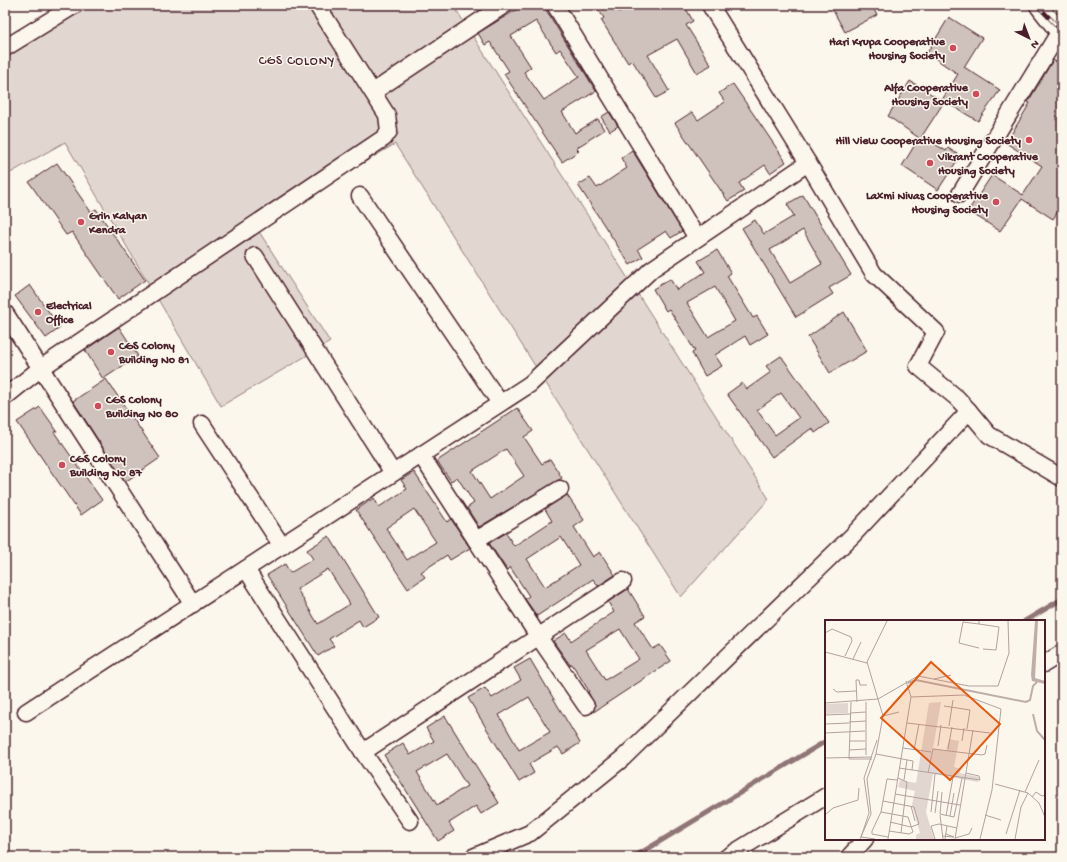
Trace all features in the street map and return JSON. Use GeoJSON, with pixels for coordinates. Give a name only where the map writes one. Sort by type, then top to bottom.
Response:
{"type":"FeatureCollection","features":[{"type":"Feature","properties":{"kind":"main road"},"geometry":{"type":"LineString","coordinates":[[1041,5],[1061,32]]}},
{"type":"Feature","properties":{"kind":"street"},"geometry":{"type":"LineString","coordinates":[[5,48],[75,5]]}},
{"type":"Feature","properties":{"kind":"street"},"geometry":{"type":"LineString","coordinates":[[5,397],[41,368],[384,138],[389,131],[387,115],[317,5]]}},
{"type":"Feature","properties":{"kind":"street"},"geometry":{"type":"LineString","coordinates":[[373,92],[504,5]]}},
{"type":"Feature","properties":{"kind":"street"},"geometry":{"type":"LineString","coordinates":[[555,5],[697,238]]}},
{"type":"Feature","properties":{"kind":"street"},"geometry":{"type":"LineString","coordinates":[[710,5],[808,162],[874,274],[936,332],[918,366],[957,398],[989,435],[1062,478]]}},
{"type":"Feature","properties":{"kind":"street"},"geometry":{"type":"LineString","coordinates":[[960,194],[1061,32]]}},
{"type":"Feature","properties":{"kind":"street"},"geometry":{"type":"LineString","coordinates":[[26,712],[530,384],[652,269],[808,162]]}},
{"type":"Feature","properties":{"kind":"street"},"geometry":{"type":"LineString","coordinates":[[360,196],[500,403]]}},
{"type":"Feature","properties":{"kind":"street"},"geometry":{"type":"LineString","coordinates":[[255,256],[393,473]]}},
{"type":"Feature","properties":{"kind":"street"},"geometry":{"type":"LineString","coordinates":[[5,313],[193,604]]}},
{"type":"Feature","properties":{"kind":"street"},"geometry":{"type":"LineString","coordinates":[[472,857],[530,833],[623,758],[852,536],[969,411]]}},
{"type":"Feature","properties":{"kind":"street"},"geometry":{"type":"LineString","coordinates":[[202,424],[282,546]]}},
{"type":"Feature","properties":{"kind":"street"},"geometry":{"type":"LineString","coordinates":[[421,455],[538,636],[586,706]]}},
{"type":"Feature","properties":{"kind":"street"},"geometry":{"type":"LineString","coordinates":[[476,540],[560,489]]}},
{"type":"Feature","properties":{"kind":"street"},"geometry":{"type":"LineString","coordinates":[[246,569],[363,752],[410,821]]}},
{"type":"Feature","properties":{"kind":"street"},"geometry":{"type":"LineString","coordinates":[[363,752],[623,581]]}},
{"type":"Feature","properties":{"kind":"street"},"geometry":{"type":"LineString","coordinates":[[1045,663],[1062,653]]}},
{"type":"Feature","properties":{"kind":"street"},"geometry":{"type":"LineString","coordinates":[[727,857],[825,797]]}},
{"type":"Feature","properties":{"kind":"street"},"geometry":{"type":"LineString","coordinates":[[849,857],[864,840]]}},
{"type":"Feature","properties":{"kind":"shaded area"},"geometry":{"type":"Polygon","coordinates":[[[61,5],[453,5],[769,499],[681,597],[395,144],[256,227],[330,342],[221,406],[65,142],[5,176],[5,39],[61,5]]]}},
{"type":"Feature","properties":{"kind":"building"},"geometry":{"type":"Polygon","coordinates":[[[524,5],[543,5],[596,91],[562,112],[575,133],[598,119],[604,130],[576,148],[579,151],[562,162],[504,74],[509,71],[490,42],[485,45],[478,33],[524,5]],[[536,21],[511,36],[531,67],[524,72],[544,100],[579,77],[560,49],[556,52],[536,21]]]}},
{"type":"Feature","properties":{"kind":"building"},"geometry":{"type":"Polygon","coordinates":[[[595,5],[614,5],[619,12],[631,5],[684,5],[693,21],[686,25],[711,65],[697,73],[677,39],[648,55],[669,91],[656,98],[632,60],[628,63],[601,20],[604,18],[595,5]]]}},
{"type":"Feature","properties":{"kind":"building"},"geometry":{"type":"Polygon","coordinates":[[[830,5],[871,5],[877,15],[845,32],[830,5]]]}},
{"type":"Feature","properties":{"kind":"building"},"geometry":{"type":"Polygon","coordinates":[[[949,17],[982,38],[964,67],[1000,90],[978,121],[942,100],[958,74],[927,53],[949,17]]]}},
{"type":"Feature","properties":{"kind":"building"},"geometry":{"type":"Polygon","coordinates":[[[1053,60],[1062,65],[1062,205],[1053,219],[1022,199],[1000,231],[968,211],[992,175],[1023,195],[1042,166],[1006,143],[1053,60]]]}},
{"type":"Feature","properties":{"kind":"building"},"geometry":{"type":"Polygon","coordinates":[[[910,81],[944,102],[922,136],[946,151],[948,148],[960,156],[938,190],[902,166],[919,138],[888,116],[910,81]]]}},
{"type":"Feature","properties":{"kind":"building"},"geometry":{"type":"Polygon","coordinates":[[[733,84],[786,162],[770,173],[765,165],[739,183],[744,191],[728,201],[675,123],[692,112],[698,120],[725,102],[719,93],[733,84]]]}},
{"type":"Feature","properties":{"kind":"building"},"geometry":{"type":"Polygon","coordinates":[[[609,112],[618,126],[610,131],[601,117],[609,112]]]}},
{"type":"Feature","properties":{"kind":"building"},"geometry":{"type":"Polygon","coordinates":[[[632,150],[682,231],[671,238],[666,231],[638,249],[643,257],[630,265],[578,185],[590,178],[597,188],[627,168],[621,158],[632,150]]]}},
{"type":"Feature","properties":{"kind":"building","name":"Grih Kalyan Kendra"},"geometry":{"type":"Polygon","coordinates":[[[57,163],[91,212],[96,209],[145,280],[118,299],[72,232],[66,235],[29,182],[57,163]]]}},
{"type":"Feature","properties":{"kind":"building"},"geometry":{"type":"Polygon","coordinates":[[[803,195],[851,275],[829,288],[833,294],[796,317],[742,228],[755,220],[764,234],[794,216],[787,204],[803,195]],[[803,230],[770,250],[790,283],[822,264],[803,230]]]}},
{"type":"Feature","properties":{"kind":"building"},"geometry":{"type":"Polygon","coordinates":[[[717,250],[731,273],[727,276],[753,318],[757,316],[768,334],[750,345],[745,336],[715,355],[722,366],[705,376],[692,353],[695,351],[669,309],[666,311],[653,289],[670,279],[677,290],[705,272],[698,261],[717,250]],[[715,287],[687,303],[708,337],[735,321],[715,287]]]}},
{"type":"Feature","properties":{"kind":"building","name":"Electrical Office"},"geometry":{"type":"Polygon","coordinates":[[[30,285],[60,328],[46,338],[15,296],[30,285]]]}},
{"type":"Feature","properties":{"kind":"building"},"geometry":{"type":"Polygon","coordinates":[[[844,312],[867,351],[830,373],[808,337],[844,312]]]}},
{"type":"Feature","properties":{"kind":"building","name":"CGS Colony Building No 81"},"geometry":{"type":"Polygon","coordinates":[[[119,327],[138,356],[103,379],[85,350],[119,327]]]}},
{"type":"Feature","properties":{"kind":"building"},"geometry":{"type":"Polygon","coordinates":[[[781,356],[829,423],[815,433],[812,428],[772,457],[727,394],[742,383],[747,389],[771,372],[766,366],[781,356]],[[781,393],[757,410],[775,435],[799,418],[781,393]]]}},
{"type":"Feature","properties":{"kind":"building"},"geometry":{"type":"Polygon","coordinates":[[[106,379],[160,458],[125,482],[73,401],[106,379]]]}},
{"type":"Feature","properties":{"kind":"building","name":"CGS Colony Building No 87"},"geometry":{"type":"Polygon","coordinates":[[[40,407],[57,431],[54,432],[102,500],[81,515],[17,422],[40,407]]]}},
{"type":"Feature","properties":{"kind":"building"},"geometry":{"type":"Polygon","coordinates":[[[517,408],[533,431],[524,437],[542,464],[550,459],[562,478],[479,527],[467,508],[474,503],[457,477],[451,481],[437,461],[517,408]],[[506,449],[472,471],[490,499],[524,476],[506,449]]]}},
{"type":"Feature","properties":{"kind":"building"},"geometry":{"type":"Polygon","coordinates":[[[414,472],[447,522],[451,519],[470,548],[450,560],[447,555],[421,572],[425,577],[408,589],[356,510],[374,498],[379,507],[407,489],[401,480],[414,472]],[[414,509],[386,528],[407,560],[436,542],[414,509]]]}},
{"type":"Feature","properties":{"kind":"building"},"geometry":{"type":"Polygon","coordinates":[[[567,495],[584,520],[574,527],[593,557],[600,552],[615,575],[598,586],[593,579],[537,616],[525,599],[529,596],[510,567],[507,570],[489,543],[506,533],[514,546],[552,521],[545,509],[567,495]],[[561,537],[527,559],[545,587],[579,565],[561,537]]]}},
{"type":"Feature","properties":{"kind":"building"},"geometry":{"type":"Polygon","coordinates":[[[329,536],[379,617],[363,627],[359,620],[329,639],[334,646],[318,656],[267,575],[285,564],[290,573],[313,559],[307,550],[329,536]],[[328,569],[297,589],[318,624],[350,604],[328,569]]]}},
{"type":"Feature","properties":{"kind":"building"},"geometry":{"type":"Polygon","coordinates":[[[628,589],[645,616],[635,622],[653,649],[660,645],[671,661],[592,713],[595,705],[588,692],[589,691],[572,664],[570,665],[553,641],[566,633],[571,641],[614,612],[608,602],[628,589]],[[620,629],[586,650],[605,680],[639,659],[620,629]]]}},
{"type":"Feature","properties":{"kind":"building"},"geometry":{"type":"Polygon","coordinates":[[[530,659],[580,743],[563,754],[558,747],[529,764],[534,773],[519,782],[468,698],[485,688],[492,698],[521,680],[514,668],[530,659]],[[529,697],[499,715],[519,750],[550,732],[529,697]]]}},
{"type":"Feature","properties":{"kind":"building"},"geometry":{"type":"Polygon","coordinates":[[[445,716],[499,803],[481,814],[476,806],[449,823],[454,831],[438,841],[384,755],[403,743],[410,755],[434,741],[426,728],[445,716]],[[447,754],[417,772],[437,805],[467,786],[447,754]]]}},
{"type":"Feature","properties":{"kind":"waterway"},"geometry":{"type":"LineString","coordinates":[[1027,620],[1062,599]]}},
{"type":"Feature","properties":{"kind":"waterway"},"geometry":{"type":"LineString","coordinates":[[634,857],[825,742]]}},
{"type":"Feature","properties":{"kind":"railway"},"geometry":{"type":"LineString","coordinates":[[1037,5],[1062,31]]}},
{"type":"Feature","properties":{"kind":"railway"},"geometry":{"type":"LineString","coordinates":[[1051,5],[1062,16]]}},
{"type":"Feature","properties":{"kind":"place","name":"Hari Krupa Cooperative Housing Society"},"geometry":{"type":"Point","coordinates":[953,48]}},
{"type":"Feature","properties":{"kind":"place","name":"Alfa Cooperative Housing Society"},"geometry":{"type":"Point","coordinates":[976,94]}},
{"type":"Feature","properties":{"kind":"place","name":"Hill View Cooperative Housing Society"},"geometry":{"type":"Point","coordinates":[1029,140]}},
{"type":"Feature","properties":{"kind":"place","name":"Vikrant Cooperative Housing Society"},"geometry":{"type":"Point","coordinates":[930,163]}},
{"type":"Feature","properties":{"kind":"place","name":"Laxmi Nivas Cooperative Housing Society"},"geometry":{"type":"Point","coordinates":[996,202]}},
{"type":"Feature","properties":{"kind":"place","name":"Grih Kalyan Kendra"},"geometry":{"type":"Point","coordinates":[81,222]}},
{"type":"Feature","properties":{"kind":"place","name":"Electrical Office"},"geometry":{"type":"Point","coordinates":[38,312]}},
{"type":"Feature","properties":{"kind":"place","name":"CGS Colony Building No 81"},"geometry":{"type":"Point","coordinates":[111,352]}},
{"type":"Feature","properties":{"kind":"place","name":"CGS Colony Building No 80"},"geometry":{"type":"Point","coordinates":[98,406]}},
{"type":"Feature","properties":{"kind":"place","name":"CGS Colony Building No 87"},"geometry":{"type":"Point","coordinates":[62,465]}},
{"type":"Feature","properties":{"kind":"district","name":"CGS COLONY"},"geometry":{"type":"Point","coordinates":[297,59]}}]}
